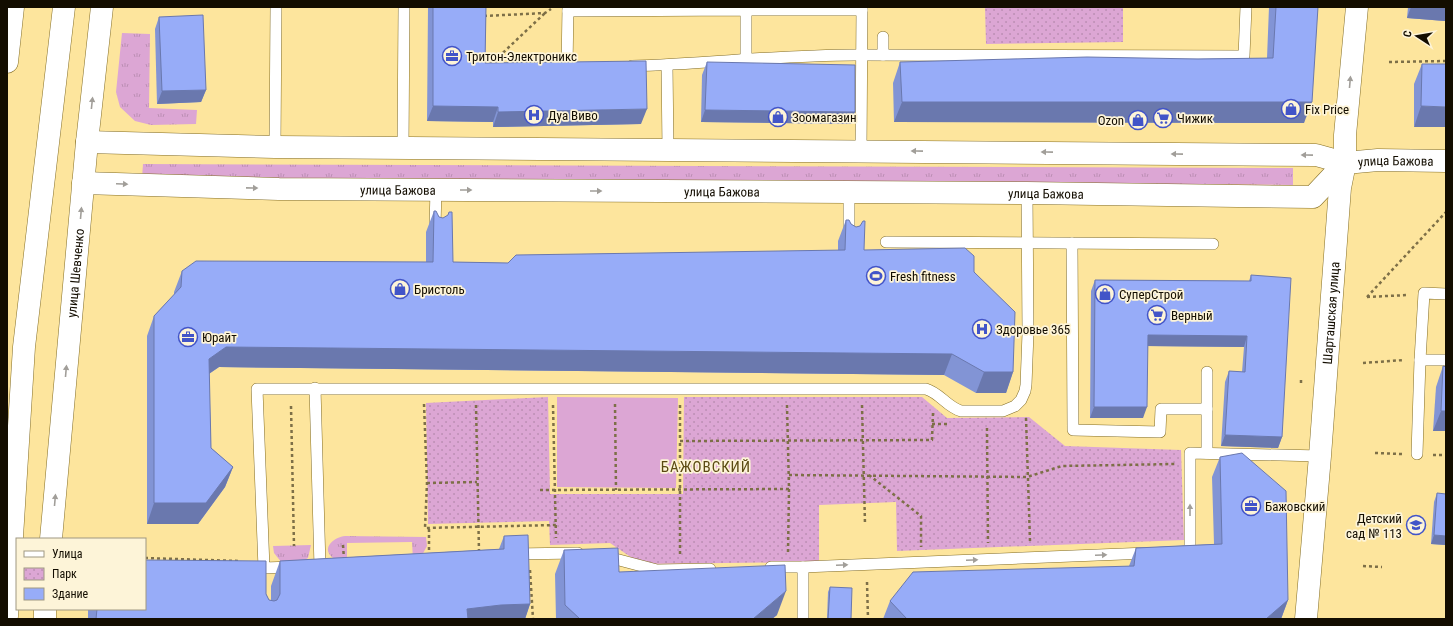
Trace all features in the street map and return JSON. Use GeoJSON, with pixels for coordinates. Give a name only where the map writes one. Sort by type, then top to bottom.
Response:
{"type":"FeatureCollection","features":[{"type":"Feature","properties":{"kind":"street"},"geometry":{"type":"LineString","coordinates":[[7,62],[13,7]]}},
{"type":"Feature","properties":{"kind":"street"},"geometry":{"type":"LineString","coordinates":[[7,616],[24,347],[64,7]]}},
{"type":"Feature","properties":{"kind":"street","name":"улица Шевченко"},"geometry":{"type":"LineString","coordinates":[[51,538],[83,183],[102,7]]}},
{"type":"Feature","properties":{"kind":"street","name":"Шарташская улица"},"geometry":{"type":"LineString","coordinates":[[1306,619],[1340,188],[1345,163],[1345,135],[1357,7]]}},
{"type":"Feature","properties":{"kind":"street","name":"улица Бажова"},"geometry":{"type":"LineString","coordinates":[[87,142],[275,147],[1316,155],[1345,163],[1378,160],[1446,161]]}},
{"type":"Feature","properties":{"kind":"street","name":"улица Бажова"},"geometry":{"type":"LineString","coordinates":[[83,183],[278,189],[1027,193],[1313,197],[1345,163]]}},
{"type":"Feature","properties":{"kind":"lane"},"geometry":{"type":"LineString","coordinates":[[275,147],[276,7]]}},
{"type":"Feature","properties":{"kind":"lane"},"geometry":{"type":"LineString","coordinates":[[403,148],[404,7]]}},
{"type":"Feature","properties":{"kind":"lane"},"geometry":{"type":"LineString","coordinates":[[621,66],[667,65],[746,59],[862,55],[1244,56],[1246,7]]}},
{"type":"Feature","properties":{"kind":"lane"},"geometry":{"type":"LineString","coordinates":[[567,68],[568,9],[862,9],[861,151]]}},
{"type":"Feature","properties":{"kind":"lane"},"geometry":{"type":"LineString","coordinates":[[746,59],[748,9]]}},
{"type":"Feature","properties":{"kind":"lane"},"geometry":{"type":"LineString","coordinates":[[883,37],[883,55]]}},
{"type":"Feature","properties":{"kind":"lane"},"geometry":{"type":"LineString","coordinates":[[667,65],[668,150]]}},
{"type":"Feature","properties":{"kind":"lane"},"geometry":{"type":"LineString","coordinates":[[435,232],[436,190]]}},
{"type":"Feature","properties":{"kind":"lane"},"geometry":{"type":"LineString","coordinates":[[849,192],[849,241]]}},
{"type":"Feature","properties":{"kind":"lane"},"geometry":{"type":"LineString","coordinates":[[264,579],[259,567],[257,389],[926,389],[933,391],[955,410],[1003,411],[1015,406],[1021,400],[1025,391],[1028,333],[1027,193]]}},
{"type":"Feature","properties":{"kind":"lane"},"geometry":{"type":"LineString","coordinates":[[886,242],[1213,244]]}},
{"type":"Feature","properties":{"kind":"lane"},"geometry":{"type":"LineString","coordinates":[[1072,243],[1073,430],[1160,432],[1161,409],[1207,409]]}},
{"type":"Feature","properties":{"kind":"lane"},"geometry":{"type":"LineString","coordinates":[[1417,454],[1424,294],[1446,294]]}},
{"type":"Feature","properties":{"kind":"lane"},"geometry":{"type":"LineString","coordinates":[[1420,360],[1446,360]]}},
{"type":"Feature","properties":{"kind":"lane"},"geometry":{"type":"LineString","coordinates":[[1207,372],[1207,453]]}},
{"type":"Feature","properties":{"kind":"lane"},"geometry":{"type":"LineString","coordinates":[[312,567],[316,388]]}},
{"type":"Feature","properties":{"kind":"lane"},"geometry":{"type":"LineString","coordinates":[[1174,552],[1190,551],[1190,453],[1320,456]]}},
{"type":"Feature","properties":{"kind":"lane"},"geometry":{"type":"LineString","coordinates":[[757,568],[1158,552]]}},
{"type":"Feature","properties":{"kind":"lane"},"geometry":{"type":"LineString","coordinates":[[479,554],[591,553],[657,570],[718,568]]}},
{"type":"Feature","properties":{"kind":"lane"},"geometry":{"type":"LineString","coordinates":[[259,567],[344,567]]}},
{"type":"Feature","properties":{"kind":"lane"},"geometry":{"type":"LineString","coordinates":[[803,567],[803,619]]}},
{"type":"Feature","properties":{"kind":"path"},"geometry":{"type":"LineString","coordinates":[[489,65],[553,7]]}},
{"type":"Feature","properties":{"kind":"path"},"geometry":{"type":"LineString","coordinates":[[484,12],[484,16],[546,13]]}},
{"type":"Feature","properties":{"kind":"path"},"geometry":{"type":"LineString","coordinates":[[1389,62],[1446,61]]}},
{"type":"Feature","properties":{"kind":"path"},"geometry":{"type":"LineString","coordinates":[[1424,294],[1367,297],[1446,212]]}},
{"type":"Feature","properties":{"kind":"path"},"geometry":{"type":"LineString","coordinates":[[1363,363],[1420,360]]}},
{"type":"Feature","properties":{"kind":"path"},"geometry":{"type":"LineString","coordinates":[[1301,376],[1301,383]]}},
{"type":"Feature","properties":{"kind":"path"},"geometry":{"type":"LineString","coordinates":[[423,389],[427,483],[425,528],[478,528],[556,525]]}},
{"type":"Feature","properties":{"kind":"path"},"geometry":{"type":"LineString","coordinates":[[476,389],[479,554]]}},
{"type":"Feature","properties":{"kind":"path"},"geometry":{"type":"LineString","coordinates":[[552,389],[554,490],[556,514]]}},
{"type":"Feature","properties":{"kind":"path"},"geometry":{"type":"LineString","coordinates":[[615,389],[616,490]]}},
{"type":"Feature","properties":{"kind":"path"},"geometry":{"type":"LineString","coordinates":[[680,389],[680,569]]}},
{"type":"Feature","properties":{"kind":"path"},"geometry":{"type":"LineString","coordinates":[[787,389],[789,475],[788,567]]}},
{"type":"Feature","properties":{"kind":"path"},"geometry":{"type":"LineString","coordinates":[[862,389],[865,524]]}},
{"type":"Feature","properties":{"kind":"path"},"geometry":{"type":"LineString","coordinates":[[680,441],[932,440],[933,391]]}},
{"type":"Feature","properties":{"kind":"path"},"geometry":{"type":"LineString","coordinates":[[1025,391],[1030,558]]}},
{"type":"Feature","properties":{"kind":"path"},"geometry":{"type":"LineString","coordinates":[[291,404],[294,546]]}},
{"type":"Feature","properties":{"kind":"path"},"geometry":{"type":"LineString","coordinates":[[988,411],[988,559]]}},
{"type":"Feature","properties":{"kind":"path"},"geometry":{"type":"LineString","coordinates":[[789,475],[1027,477],[1062,466],[1189,464]]}},
{"type":"Feature","properties":{"kind":"path"},"geometry":{"type":"LineString","coordinates":[[869,475],[921,516],[922,562]]}},
{"type":"Feature","properties":{"kind":"path"},"geometry":{"type":"LineString","coordinates":[[427,483],[477,482]]}},
{"type":"Feature","properties":{"kind":"path"},"geometry":{"type":"LineString","coordinates":[[540,490],[789,489]]}},
{"type":"Feature","properties":{"kind":"path"},"geometry":{"type":"LineString","coordinates":[[429,528],[429,557]]}},
{"type":"Feature","properties":{"kind":"path"},"geometry":{"type":"LineString","coordinates":[[343,544],[344,567]]}},
{"type":"Feature","properties":{"kind":"path"},"geometry":{"type":"LineString","coordinates":[[146,558],[239,561]]}},
{"type":"Feature","properties":{"kind":"path"},"geometry":{"type":"LineString","coordinates":[[1363,566],[1382,567]]}},
{"type":"Feature","properties":{"kind":"path"},"geometry":{"type":"LineString","coordinates":[[867,579],[868,619]]}},
{"type":"Feature","properties":{"kind":"green space"},"geometry":{"type":"Polygon","coordinates":[[[985,7],[1123,7],[1123,42],[986,44],[985,7]]]}},
{"type":"Feature","properties":{"kind":"green space"},"geometry":{"type":"Polygon","coordinates":[[[122,33],[150,34],[149,108],[197,110],[196,124],[151,125],[135,121],[120,107],[116,92],[122,33]]]}},
{"type":"Feature","properties":{"kind":"green space"},"geometry":{"type":"Polygon","coordinates":[[[143,164],[1293,168],[1293,185],[142,178],[143,164]]]}},
{"type":"Feature","properties":{"kind":"green space"},"geometry":{"type":"Polygon","coordinates":[[[548,397],[550,494],[683,494],[684,397],[922,397],[947,418],[1029,417],[1065,446],[1181,450],[1184,540],[897,551],[896,502],[819,505],[819,562],[641,564],[610,543],[550,545],[549,521],[428,524],[426,403],[548,397]]]}},
{"type":"Feature","properties":{"kind":"green space"},"geometry":{"type":"Polygon","coordinates":[[[557,397],[678,398],[676,488],[557,487],[557,397]]]}},
{"type":"Feature","properties":{"kind":"green space"},"geometry":{"type":"Polygon","coordinates":[[[345,536],[426,537],[427,546],[421,557],[413,560],[412,542],[347,543],[347,562],[333,558],[328,550],[329,546],[334,540],[345,536]]]}},
{"type":"Feature","properties":{"kind":"green space"},"geometry":{"type":"Polygon","coordinates":[[[311,545],[308,558],[297,564],[282,563],[274,553],[273,546],[311,545]]]}},
{"type":"Feature","properties":{"kind":"building"},"geometry":{"type":"Polygon","coordinates":[[[433,7],[486,7],[485,63],[646,61],[647,109],[498,112],[498,107],[433,106],[433,7]]]}},
{"type":"Feature","properties":{"kind":"building"},"geometry":{"type":"Polygon","coordinates":[[[1276,7],[1318,7],[1312,102],[902,102],[900,62],[1087,57],[1198,59],[1273,58],[1276,7]]]}},
{"type":"Feature","properties":{"kind":"building"},"geometry":{"type":"Polygon","coordinates":[[[203,15],[206,90],[162,91],[159,17],[203,15]]]}},
{"type":"Feature","properties":{"kind":"building"},"geometry":{"type":"Polygon","coordinates":[[[707,62],[855,65],[855,112],[705,110],[707,62]]]}},
{"type":"Feature","properties":{"kind":"building"},"geometry":{"type":"Polygon","coordinates":[[[1422,64],[1446,64],[1446,107],[1421,106],[1422,64]]]}},
{"type":"Feature","properties":{"kind":"building"},"geometry":{"type":"Polygon","coordinates":[[[434,211],[436,211],[439,217],[443,218],[448,215],[449,212],[452,212],[453,262],[508,263],[516,255],[845,250],[846,220],[849,220],[851,224],[856,227],[860,226],[863,221],[865,221],[864,250],[965,248],[974,256],[974,272],[1015,312],[1013,372],[984,372],[952,354],[226,347],[209,359],[211,448],[233,467],[206,503],[154,503],[154,316],[181,287],[182,271],[196,261],[433,262],[434,211]]]}},
{"type":"Feature","properties":{"kind":"building"},"geometry":{"type":"Polygon","coordinates":[[[1251,275],[1291,278],[1282,437],[1225,435],[1229,371],[1245,372],[1247,336],[1148,335],[1147,407],[1094,407],[1095,280],[1251,281],[1251,275]]]}},
{"type":"Feature","properties":{"kind":"building"},"geometry":{"type":"Polygon","coordinates":[[[1443,366],[1446,367],[1446,411],[1441,411],[1443,366]]]}},
{"type":"Feature","properties":{"kind":"building"},"geometry":{"type":"Polygon","coordinates":[[[1242,453],[1286,491],[1288,600],[1266,619],[907,619],[890,601],[913,572],[1134,566],[1136,548],[1222,544],[1220,457],[1242,453]]]}},
{"type":"Feature","properties":{"kind":"building"},"geometry":{"type":"Polygon","coordinates":[[[1437,493],[1446,494],[1446,536],[1434,535],[1437,493]]]}},
{"type":"Feature","properties":{"kind":"building"},"geometry":{"type":"Polygon","coordinates":[[[528,535],[530,604],[501,605],[467,609],[468,619],[96,619],[97,610],[146,610],[146,560],[266,561],[266,594],[269,600],[274,601],[277,600],[280,594],[280,561],[504,549],[504,536],[528,535]]]}},
{"type":"Feature","properties":{"kind":"building"},"geometry":{"type":"Polygon","coordinates":[[[618,548],[619,572],[785,565],[786,591],[753,619],[580,619],[565,605],[564,550],[618,548]]]}},
{"type":"Feature","properties":{"kind":"building"},"geometry":{"type":"Polygon","coordinates":[[[830,587],[852,588],[851,619],[828,619],[830,587]]]}},
{"type":"Feature","properties":{"kind":"place","name":"Тритон-Электроникс"},"geometry":{"type":"Point","coordinates":[452,56]}},
{"type":"Feature","properties":{"kind":"place","name":"Fix Price"},"geometry":{"type":"Point","coordinates":[1291,109]}},
{"type":"Feature","properties":{"kind":"place","name":"Дуа Виво"},"geometry":{"type":"Point","coordinates":[534,115]}},
{"type":"Feature","properties":{"kind":"place","name":"Зоомагазин"},"geometry":{"type":"Point","coordinates":[778,117]}},
{"type":"Feature","properties":{"kind":"place","name":"Чижик"},"geometry":{"type":"Point","coordinates":[1163,118]}},
{"type":"Feature","properties":{"kind":"place","name":"Ozon"},"geometry":{"type":"Point","coordinates":[1138,120]}},
{"type":"Feature","properties":{"kind":"place","name":"Fresh fitness"},"geometry":{"type":"Point","coordinates":[876,276]}},
{"type":"Feature","properties":{"kind":"place","name":"Бристоль"},"geometry":{"type":"Point","coordinates":[400,289]}},
{"type":"Feature","properties":{"kind":"place","name":"СуперСтрой"},"geometry":{"type":"Point","coordinates":[1105,294]}},
{"type":"Feature","properties":{"kind":"place","name":"Верный"},"geometry":{"type":"Point","coordinates":[1157,315]}},
{"type":"Feature","properties":{"kind":"place","name":"Здоровье 365"},"geometry":{"type":"Point","coordinates":[982,329]}},
{"type":"Feature","properties":{"kind":"place","name":"Юрайт"},"geometry":{"type":"Point","coordinates":[188,337]}},
{"type":"Feature","properties":{"kind":"place","name":"Бажовский"},"geometry":{"type":"Point","coordinates":[1251,506]}},
{"type":"Feature","properties":{"kind":"place","name":"Детский сад № 113"},"geometry":{"type":"Point","coordinates":[1416,525]}},
{"type":"Feature","properties":{"kind":"district","name":"БАЖОВСКИЙ"},"geometry":{"type":"Point","coordinates":[706,467]}}]}
